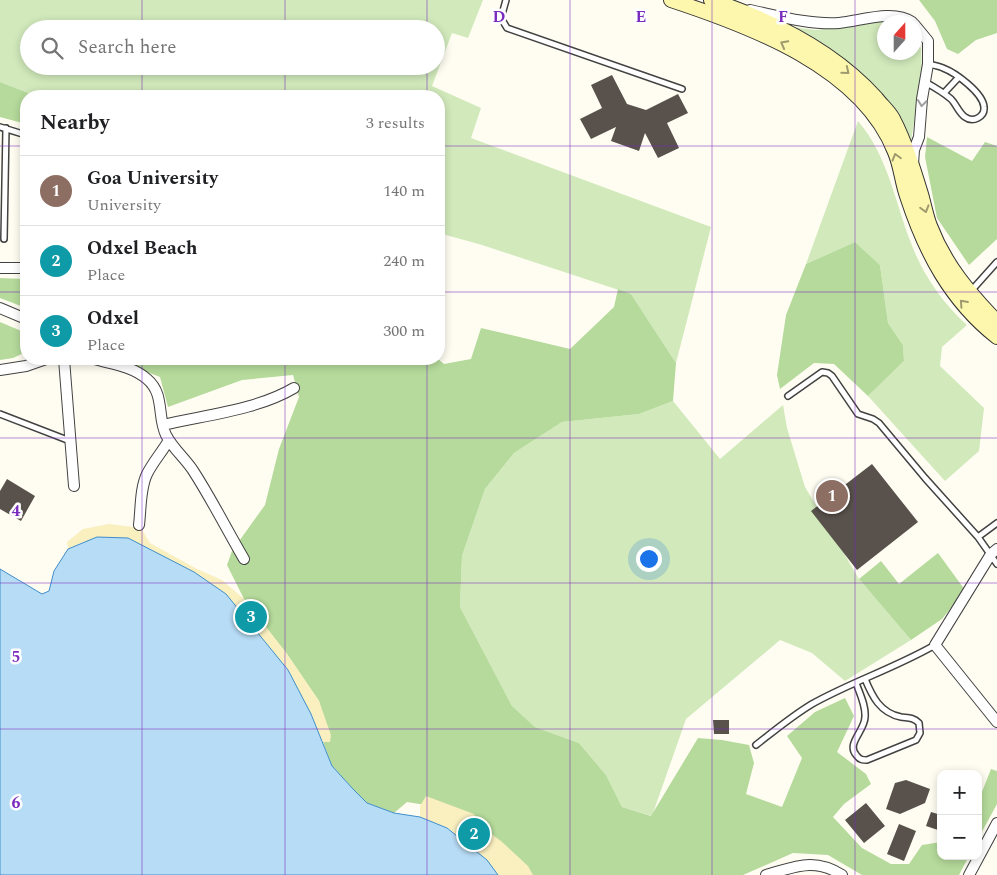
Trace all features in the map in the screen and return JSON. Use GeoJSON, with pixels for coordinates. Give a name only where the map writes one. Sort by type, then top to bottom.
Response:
{"type":"FeatureCollection","features":[{"type":"Feature","properties":{"kind":"main road"},"geometry":{"type":"LineString","coordinates":[[670,0],[720,16],[777,41],[805,56],[834,76],[860,100],[882,126],[896,153],[907,196],[919,230],[934,263],[961,301],[997,337]]}},
{"type":"Feature","properties":{"kind":"main road"},"geometry":{"type":"LineString","coordinates":[[711,0],[730,6],[811,45],[867,88],[892,116],[905,144],[933,234],[944,258],[970,294],[997,322]]}},
{"type":"Feature","properties":{"kind":"street"},"geometry":{"type":"LineString","coordinates":[[730,6],[800,20],[838,23],[877,18]]}},
{"type":"Feature","properties":{"kind":"street"},"geometry":{"type":"LineString","coordinates":[[912,168],[914,150],[919,137],[928,64],[928,41],[922,34]]}},
{"type":"Feature","properties":{"kind":"street"},"geometry":{"type":"LineString","coordinates":[[0,268],[20,268]]}},
{"type":"Feature","properties":{"kind":"street"},"geometry":{"type":"LineString","coordinates":[[0,308],[20,316]]}},
{"type":"Feature","properties":{"kind":"street"},"geometry":{"type":"LineString","coordinates":[[0,370],[29,365]]}},
{"type":"Feature","properties":{"kind":"street"},"geometry":{"type":"LineString","coordinates":[[65,365],[74,486]]}},
{"type":"Feature","properties":{"kind":"street"},"geometry":{"type":"LineString","coordinates":[[118,365],[138,372],[157,390],[163,425],[169,440],[194,472],[244,559]]}},
{"type":"Feature","properties":{"kind":"street"},"geometry":{"type":"LineString","coordinates":[[163,425],[280,396],[294,388]]}},
{"type":"Feature","properties":{"kind":"street"},"geometry":{"type":"LineString","coordinates":[[140,525],[144,484],[147,474],[169,440]]}},
{"type":"Feature","properties":{"kind":"street"},"geometry":{"type":"LineString","coordinates":[[994,552],[935,646],[997,722]]}},
{"type":"Feature","properties":{"kind":"street"},"geometry":{"type":"LineString","coordinates":[[970,875],[997,823]]}},
{"type":"Feature","properties":{"kind":"street"},"geometry":{"type":"LineString","coordinates":[[766,875],[803,864],[816,864],[827,867],[842,875]]}},
{"type":"Feature","properties":{"kind":"lane"},"geometry":{"type":"LineString","coordinates":[[506,0],[501,18],[507,28],[682,88]]}},
{"type":"Feature","properties":{"kind":"lane"},"geometry":{"type":"LineString","coordinates":[[925,81],[944,93],[966,118],[978,119],[984,112],[981,98],[959,77],[944,68],[928,64]]}},
{"type":"Feature","properties":{"kind":"lane"},"geometry":{"type":"LineString","coordinates":[[944,93],[959,77]]}},
{"type":"Feature","properties":{"kind":"lane"},"geometry":{"type":"LineString","coordinates":[[4,239],[2,200],[3,128],[20,133]]}},
{"type":"Feature","properties":{"kind":"lane"},"geometry":{"type":"LineString","coordinates":[[970,294],[997,262]]}},
{"type":"Feature","properties":{"kind":"lane"},"geometry":{"type":"LineString","coordinates":[[788,396],[822,372],[832,376],[858,414],[874,419],[879,423],[925,478],[994,552],[997,564]]}},
{"type":"Feature","properties":{"kind":"lane"},"geometry":{"type":"LineString","coordinates":[[0,414],[71,441]]}},
{"type":"Feature","properties":{"kind":"lane"},"geometry":{"type":"LineString","coordinates":[[978,537],[997,523]]}},
{"type":"Feature","properties":{"kind":"lane"},"geometry":{"type":"LineString","coordinates":[[756,745],[813,704],[935,646]]}},
{"type":"Feature","properties":{"kind":"lane"},"geometry":{"type":"LineString","coordinates":[[856,683],[866,716],[862,730],[853,747],[853,751],[858,758],[867,760],[916,740],[920,733],[918,723],[910,718],[894,716],[886,711],[873,698],[865,679]]}},
{"type":"Feature","properties":{"kind":"green space"},"geometry":{"type":"Polygon","coordinates":[[[0,0],[483,0],[468,38],[452,33],[445,52],[445,20],[20,20],[20,75],[436,75],[432,86],[441,90],[21,90],[0,82],[0,0]]]}},
{"type":"Feature","properties":{"kind":"green space"},"geometry":{"type":"Polygon","coordinates":[[[919,0],[997,0],[997,33],[976,40],[958,54],[947,49],[935,21],[919,0]]]}},
{"type":"Feature","properties":{"kind":"green space"},"geometry":{"type":"Polygon","coordinates":[[[877,21],[877,60],[922,60],[922,70],[910,148],[792,27],[816,30],[877,21]]]}},
{"type":"Feature","properties":{"kind":"green space"},"geometry":{"type":"Polygon","coordinates":[[[0,82],[21,90],[20,122],[0,117],[0,82]]]}},
{"type":"Feature","properties":{"kind":"green space"},"geometry":{"type":"Polygon","coordinates":[[[445,92],[481,108],[471,138],[711,227],[676,363],[631,294],[445,235],[445,92]]]}},
{"type":"Feature","properties":{"kind":"green space"},"geometry":{"type":"Polygon","coordinates":[[[858,121],[877,149],[884,164],[905,227],[921,266],[942,298],[967,325],[942,347],[940,366],[984,408],[979,451],[945,481],[868,396],[904,361],[903,345],[888,323],[880,265],[855,242],[806,264],[858,121]]]}},
{"type":"Feature","properties":{"kind":"green space"},"geometry":{"type":"Polygon","coordinates":[[[927,137],[972,161],[985,142],[997,146],[997,239],[969,265],[937,218],[925,157],[927,137]]]}},
{"type":"Feature","properties":{"kind":"green space"},"geometry":{"type":"Polygon","coordinates":[[[855,242],[880,265],[888,323],[903,345],[904,361],[868,396],[834,364],[814,363],[780,389],[777,375],[786,315],[806,264],[855,242]]]}},
{"type":"Feature","properties":{"kind":"green space"},"geometry":{"type":"Polygon","coordinates":[[[0,278],[20,279],[20,306],[0,298],[0,278]]]}},
{"type":"Feature","properties":{"kind":"green space"},"geometry":{"type":"Polygon","coordinates":[[[618,289],[631,294],[676,363],[673,401],[639,414],[562,422],[514,453],[485,489],[462,556],[460,607],[512,706],[535,727],[579,743],[606,775],[622,807],[651,816],[698,738],[749,745],[754,763],[746,794],[782,807],[802,758],[787,736],[815,712],[845,698],[854,716],[837,752],[866,774],[871,784],[844,804],[833,817],[862,848],[891,864],[909,864],[922,845],[937,843],[937,860],[967,860],[959,875],[862,875],[828,855],[793,853],[743,875],[520,875],[432,806],[407,802],[394,813],[367,803],[332,766],[323,742],[330,742],[319,701],[287,654],[244,599],[227,565],[232,551],[265,505],[279,449],[299,397],[293,375],[242,380],[168,407],[160,377],[129,365],[445,365],[471,359],[481,328],[570,349],[614,307],[618,289]]]}},
{"type":"Feature","properties":{"kind":"green space"},"geometry":{"type":"Polygon","coordinates":[[[0,322],[20,330],[20,355],[0,360],[0,322]]]}},
{"type":"Feature","properties":{"kind":"green space"},"geometry":{"type":"Polygon","coordinates":[[[673,401],[720,459],[783,405],[787,428],[805,487],[859,579],[911,640],[845,681],[812,653],[780,640],[686,719],[652,816],[622,807],[606,775],[579,743],[535,727],[512,706],[460,607],[462,556],[485,489],[514,453],[562,422],[639,414],[673,401]]]}},
{"type":"Feature","properties":{"kind":"green space"},"geometry":{"type":"Polygon","coordinates":[[[938,553],[965,590],[942,619],[911,640],[859,579],[881,561],[899,584],[938,553]]]}},
{"type":"Feature","properties":{"kind":"green space"},"geometry":{"type":"Polygon","coordinates":[[[991,769],[997,771],[997,804],[982,832],[982,815],[982,792],[991,769]]]}},
{"type":"Feature","properties":{"kind":"sand"},"geometry":{"type":"Polygon","coordinates":[[[109,524],[141,528],[150,543],[197,569],[222,580],[244,599],[287,654],[319,701],[331,735],[330,742],[323,742],[288,670],[226,594],[194,572],[128,538],[83,542],[68,549],[67,542],[83,529],[109,524]]]}},
{"type":"Feature","properties":{"kind":"sand"},"geometry":{"type":"Polygon","coordinates":[[[426,796],[474,814],[483,828],[501,841],[528,866],[533,875],[498,875],[486,860],[448,828],[420,817],[420,806],[426,796]]]}},
{"type":"Feature","properties":{"kind":"water"},"geometry":{"type":"Polygon","coordinates":[[[97,537],[128,538],[194,572],[226,594],[288,670],[311,714],[332,766],[353,789],[367,803],[394,813],[420,817],[447,828],[487,860],[498,875],[0,875],[0,569],[42,594],[49,591],[54,571],[68,549],[97,537]]]}},
{"type":"Feature","properties":{"kind":"building"},"geometry":{"type":"Polygon","coordinates":[[[612,75],[627,104],[646,110],[678,94],[688,113],[667,123],[679,148],[658,158],[645,133],[639,151],[611,141],[616,127],[591,139],[580,119],[602,108],[591,85],[612,75]]]}},
{"type":"Feature","properties":{"kind":"building"},"geometry":{"type":"Polygon","coordinates":[[[872,464],[918,522],[857,570],[811,511],[872,464]]]}},
{"type":"Feature","properties":{"kind":"building"},"geometry":{"type":"Polygon","coordinates":[[[7,479],[35,496],[21,521],[0,509],[0,491],[7,479]]]}},
{"type":"Feature","properties":{"kind":"building"},"geometry":{"type":"Polygon","coordinates":[[[713,720],[729,720],[729,734],[714,734],[713,720]]]}},
{"type":"Feature","properties":{"kind":"building"},"geometry":{"type":"Polygon","coordinates":[[[906,780],[930,789],[925,803],[900,814],[886,809],[895,783],[906,780]]]}},
{"type":"Feature","properties":{"kind":"building"},"geometry":{"type":"Polygon","coordinates":[[[866,803],[885,826],[864,843],[845,820],[866,803]]]}},
{"type":"Feature","properties":{"kind":"building"},"geometry":{"type":"Polygon","coordinates":[[[931,812],[937,814],[937,830],[926,826],[931,812]]]}},
{"type":"Feature","properties":{"kind":"building"},"geometry":{"type":"Polygon","coordinates":[[[899,824],[916,831],[904,861],[887,854],[899,824]]]}},
{"type":"Feature","properties":{"kind":"place","name":"Goa University"},"geometry":{"type":"Point","coordinates":[832,496]}},
{"type":"Feature","properties":{"kind":"place","name":"Odxel"},"geometry":{"type":"Point","coordinates":[251,617]}},
{"type":"Feature","properties":{"kind":"place","name":"Odxel Beach"},"geometry":{"type":"Point","coordinates":[474,834]}}]}
